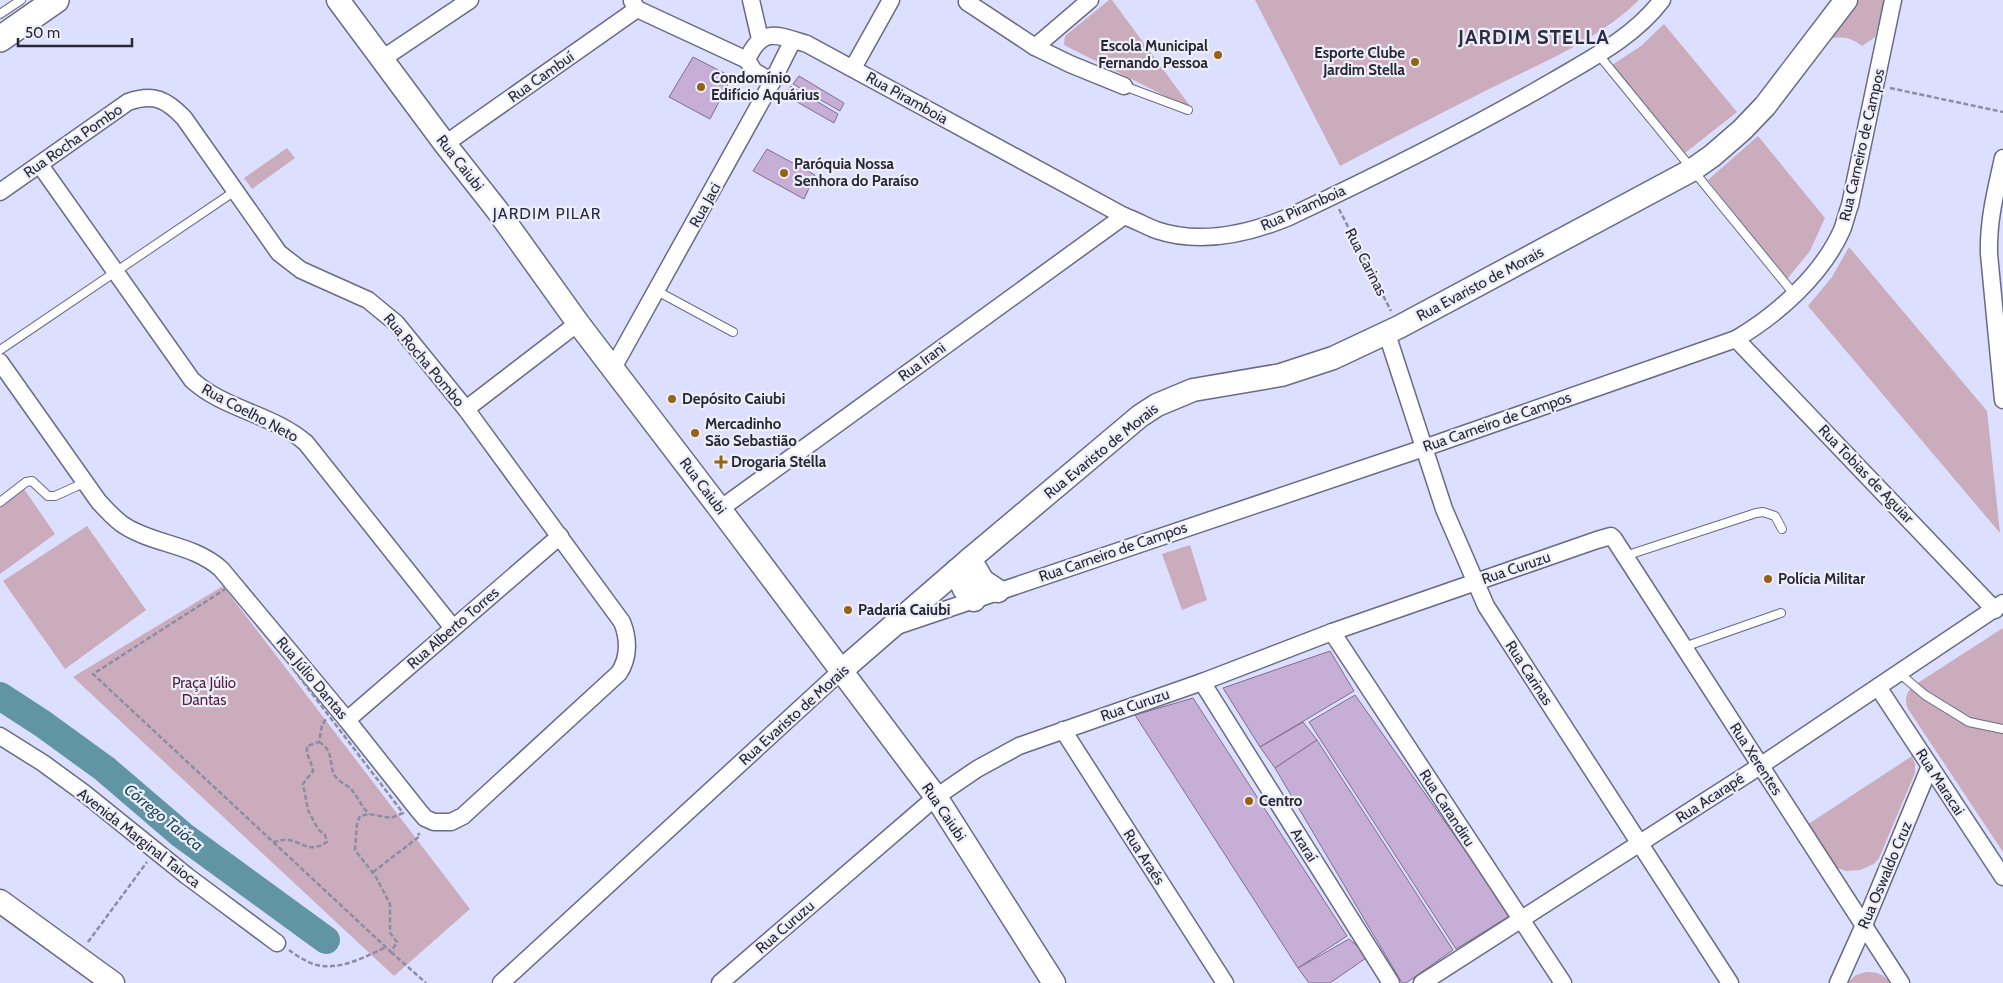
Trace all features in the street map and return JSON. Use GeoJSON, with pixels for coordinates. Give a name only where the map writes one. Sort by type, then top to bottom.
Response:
{"type":"FeatureCollection","features":[{"type":"Feature","properties":{"kind":"main road"},"geometry":{"type":"LineString","coordinates":[[0,38],[56,0]]}},
{"type":"Feature","properties":{"kind":"street","name":"Rua Caiubi"},"geometry":{"type":"LineString","coordinates":[[338,0],[445,144],[497,210],[578,323],[842,670],[936,797],[1054,983]]}},
{"type":"Feature","properties":{"kind":"street"},"geometry":{"type":"LineString","coordinates":[[382,59],[470,0]]}},
{"type":"Feature","properties":{"kind":"street"},"geometry":{"type":"LineString","coordinates":[[747,60],[752,48],[760,39],[751,0]]}},
{"type":"Feature","properties":{"kind":"street"},"geometry":{"type":"LineString","coordinates":[[853,68],[891,0]]}},
{"type":"Feature","properties":{"kind":"street"},"geometry":{"type":"LineString","coordinates":[[1035,47],[1090,0]]}},
{"type":"Feature","properties":{"kind":"street","name":"Rua Piramboia"},"geometry":{"type":"LineString","coordinates":[[760,39],[780,35],[806,44],[1124,216],[1158,230],[1184,235],[1218,236],[1264,227],[1333,196],[1502,111],[1598,54],[1636,27],[1662,0]]}},
{"type":"Feature","properties":{"kind":"street","name":"Rua Evaristo de Morais"},"geometry":{"type":"LineString","coordinates":[[502,983],[842,670],[1140,416],[1157,405],[1193,390],[1281,375],[1307,368],[1393,330],[1692,170],[1712,156],[1742,130],[1765,106],[1846,0]]}},
{"type":"Feature","properties":{"kind":"street","name":"Rua Carneiro de Campos"},"geometry":{"type":"LineString","coordinates":[[888,630],[998,591],[1424,448],[1736,339],[1753,329],[1794,294],[1827,256],[1842,230],[1850,205],[1893,0]]}},
{"type":"Feature","properties":{"kind":"street"},"geometry":{"type":"LineString","coordinates":[[967,2],[1035,47],[1070,64],[1124,86]]}},
{"type":"Feature","properties":{"kind":"street"},"geometry":{"type":"LineString","coordinates":[[634,4],[747,60],[754,71],[772,82]]}},
{"type":"Feature","properties":{"kind":"street","name":"Rua Cambuí"},"geometry":{"type":"LineString","coordinates":[[445,144],[634,4]]}},
{"type":"Feature","properties":{"kind":"street","name":"Rua Jaci"},"geometry":{"type":"LineString","coordinates":[[613,368],[772,82],[792,40]]}},
{"type":"Feature","properties":{"kind":"street","name":"Rua Rocha Pombo"},"geometry":{"type":"LineString","coordinates":[[0,192],[128,102],[140,98],[154,98],[171,104],[184,118],[279,253],[301,270],[345,288],[368,300],[396,323],[466,410],[622,622],[626,635],[627,651]]}},
{"type":"Feature","properties":{"kind":"street"},"geometry":{"type":"LineString","coordinates":[[2003,158],[1988,231],[1989,254],[2000,332],[2003,400]]}},
{"type":"Feature","properties":{"kind":"street","name":"Rua Coelho Neto"},"geometry":{"type":"LineString","coordinates":[[40,165],[185,372],[202,390],[294,432],[306,443],[453,628]]}},
{"type":"Feature","properties":{"kind":"street","name":"Rua Irani"},"geometry":{"type":"LineString","coordinates":[[720,509],[1124,216]]}},
{"type":"Feature","properties":{"kind":"street"},"geometry":{"type":"LineString","coordinates":[[466,410],[578,323]]}},
{"type":"Feature","properties":{"kind":"street","name":"Rua Carinas"},"geometry":{"type":"LineString","coordinates":[[1393,330],[1424,448],[1444,509],[1486,606],[1730,983]]}},
{"type":"Feature","properties":{"kind":"street","name":"Rua Tobias de Aguiar"},"geometry":{"type":"LineString","coordinates":[[1736,339],[1999,606]]}},
{"type":"Feature","properties":{"kind":"street","name":"Rua Júlio Dantas"},"geometry":{"type":"LineString","coordinates":[[0,362],[111,515],[122,525],[145,536],[201,554],[221,569],[347,720],[425,818],[434,822],[451,822],[463,816],[618,673],[622,668],[627,651]]}},
{"type":"Feature","properties":{"kind":"street","name":"Rua Alberto Torres"},"geometry":{"type":"LineString","coordinates":[[347,720],[560,536]]}},
{"type":"Feature","properties":{"kind":"street","name":"Rua Curuzu"},"geometry":{"type":"LineString","coordinates":[[720,983],[936,797],[977,769],[1019,746],[1202,682],[1332,632],[1611,536]]}},
{"type":"Feature","properties":{"kind":"street","name":"Rua Xerentes"},"geometry":{"type":"LineString","coordinates":[[1611,536],[1901,983]]}},
{"type":"Feature","properties":{"kind":"street"},"geometry":{"type":"LineString","coordinates":[[963,565],[983,582],[998,591]]}},
{"type":"Feature","properties":{"kind":"street"},"geometry":{"type":"LineString","coordinates":[[963,565],[964,589],[974,600]]}},
{"type":"Feature","properties":{"kind":"street","name":"Rua Acarapé"},"geometry":{"type":"LineString","coordinates":[[1422,983],[1760,766],[1999,606]]}},
{"type":"Feature","properties":{"kind":"street","name":"Rua Carandiru"},"geometry":{"type":"LineString","coordinates":[[1332,632],[1563,983]]}},
{"type":"Feature","properties":{"kind":"street","name":"Araraí"},"geometry":{"type":"LineString","coordinates":[[1202,682],[1391,983]]}},
{"type":"Feature","properties":{"kind":"street","name":"Rua Maracai"},"geometry":{"type":"LineString","coordinates":[[1878,687],[2003,877]]}},
{"type":"Feature","properties":{"kind":"street","name":"Rua Araés"},"geometry":{"type":"LineString","coordinates":[[1063,730],[1225,983]]}},
{"type":"Feature","properties":{"kind":"street","name":"Avenida Marginal Taioca"},"geometry":{"type":"LineString","coordinates":[[0,736],[43,763],[84,793],[155,852],[277,943]]}},
{"type":"Feature","properties":{"kind":"street","name":"Rua Oswaldo Cruz"},"geometry":{"type":"LineString","coordinates":[[1838,983],[1864,926],[1930,766]]}},
{"type":"Feature","properties":{"kind":"street"},"geometry":{"type":"LineString","coordinates":[[0,901],[113,983]]}},
{"type":"Feature","properties":{"kind":"lane"},"geometry":{"type":"LineString","coordinates":[[0,14],[21,0]]}},
{"type":"Feature","properties":{"kind":"lane"},"geometry":{"type":"LineString","coordinates":[[1598,54],[1794,294]]}},
{"type":"Feature","properties":{"kind":"lane"},"geometry":{"type":"LineString","coordinates":[[1124,86],[1188,110]]}},
{"type":"Feature","properties":{"kind":"lane"},"geometry":{"type":"LineString","coordinates":[[0,350],[235,191]]}},
{"type":"Feature","properties":{"kind":"lane"},"geometry":{"type":"LineString","coordinates":[[657,291],[733,332]]}},
{"type":"Feature","properties":{"kind":"lane"},"geometry":{"type":"LineString","coordinates":[[0,502],[26,482],[32,481],[48,496],[55,496],[86,482]]}},
{"type":"Feature","properties":{"kind":"lane"},"geometry":{"type":"LineString","coordinates":[[1625,556],[1756,513],[1763,512],[1775,516],[1782,529]]}},
{"type":"Feature","properties":{"kind":"lane"},"geometry":{"type":"LineString","coordinates":[[1684,647],[1781,613]]}},
{"type":"Feature","properties":{"kind":"lane"},"geometry":{"type":"LineString","coordinates":[[1899,673],[1925,695],[1968,722],[2003,729]]}},
{"type":"Feature","properties":{"kind":"path"},"geometry":{"type":"LineString","coordinates":[[1876,85],[2003,112]]}},
{"type":"Feature","properties":{"kind":"path","name":"Rua Carinas"},"geometry":{"type":"LineString","coordinates":[[1333,196],[1393,330]]}},
{"type":"Feature","properties":{"kind":"path"},"geometry":{"type":"LineString","coordinates":[[391,952],[398,942],[390,933],[390,904],[372,872],[355,850],[357,823],[360,816],[370,814],[391,818],[403,813],[230,586],[92,674],[391,952],[426,983]]}},
{"type":"Feature","properties":{"kind":"path"},"geometry":{"type":"LineString","coordinates":[[319,742],[322,725],[328,715]]}},
{"type":"Feature","properties":{"kind":"path"},"geometry":{"type":"LineString","coordinates":[[319,742],[324,745],[332,759],[335,776],[341,783],[351,789],[370,814]]}},
{"type":"Feature","properties":{"kind":"path"},"geometry":{"type":"LineString","coordinates":[[273,842],[286,840],[304,847],[316,848],[327,842],[325,835],[318,829],[308,810],[303,784],[313,772],[306,754],[307,746],[319,742]]}},
{"type":"Feature","properties":{"kind":"path"},"geometry":{"type":"LineString","coordinates":[[372,872],[420,836],[414,828]]}},
{"type":"Feature","properties":{"kind":"path"},"geometry":{"type":"LineString","coordinates":[[76,957],[155,852]]}},
{"type":"Feature","properties":{"kind":"path"},"geometry":{"type":"LineString","coordinates":[[277,943],[313,964],[324,966],[357,961],[386,947]]}},
{"type":"Feature","properties":{"kind":"green space"},"geometry":{"type":"Polygon","coordinates":[[[1109,0],[1112,0],[1193,110],[1064,45],[1065,36],[1109,0]]]}},
{"type":"Feature","properties":{"kind":"green space","name":"Esporte Clube Jardim Stella"},"geometry":{"type":"Polygon","coordinates":[[[1255,0],[1639,0],[1605,28],[1568,50],[1340,166],[1255,0]]]}},
{"type":"Feature","properties":{"kind":"green space"},"geometry":{"type":"Polygon","coordinates":[[[1856,0],[1884,0],[1875,37],[1862,46],[1846,38],[1828,39],[1856,0]]]}},
{"type":"Feature","properties":{"kind":"green space"},"geometry":{"type":"Polygon","coordinates":[[[1664,24],[1737,112],[1685,153],[1612,65],[1641,46],[1664,24]]]}},
{"type":"Feature","properties":{"kind":"green space"},"geometry":{"type":"Polygon","coordinates":[[[1758,136],[1825,218],[1810,251],[1787,279],[1708,180],[1758,136]]]}},
{"type":"Feature","properties":{"kind":"green space"},"geometry":{"type":"Polygon","coordinates":[[[287,148],[295,158],[252,189],[244,178],[287,148]]]}},
{"type":"Feature","properties":{"kind":"green space"},"geometry":{"type":"Polygon","coordinates":[[[1849,247],[1987,411],[2000,533],[1808,306],[1832,277],[1849,247]]]}},
{"type":"Feature","properties":{"kind":"green space"},"geometry":{"type":"Polygon","coordinates":[[[24,489],[55,534],[0,574],[0,507],[24,489]]]}},
{"type":"Feature","properties":{"kind":"green space"},"geometry":{"type":"Polygon","coordinates":[[[87,526],[146,610],[65,669],[3,581],[87,526]]]}},
{"type":"Feature","properties":{"kind":"green space"},"geometry":{"type":"Polygon","coordinates":[[[1190,545],[1207,600],[1182,610],[1162,554],[1190,545]]]}},
{"type":"Feature","properties":{"kind":"green space","name":"Praça Júlio Dantas"},"geometry":{"type":"Polygon","coordinates":[[[223,586],[470,909],[394,976],[73,677],[223,586]]]}},
{"type":"Feature","properties":{"kind":"green space"},"geometry":{"type":"Polygon","coordinates":[[[2003,628],[2003,852],[1908,709],[1906,700],[1907,694],[1913,686],[2003,628]]]}},
{"type":"Feature","properties":{"kind":"green space"},"geometry":{"type":"Polygon","coordinates":[[[1912,756],[1915,764],[1915,773],[1879,858],[1874,864],[1860,870],[1846,871],[1835,867],[1807,825],[1912,756]]]}},
{"type":"Feature","properties":{"kind":"green space"},"geometry":{"type":"Polygon","coordinates":[[[1866,972],[1880,974],[1890,983],[1847,983],[1856,975],[1866,972]]]}},
{"type":"Feature","properties":{"kind":"building","name":"Condomínio Edifício Aquárius"},"geometry":{"type":"Polygon","coordinates":[[[693,57],[732,77],[710,119],[669,97],[693,57]]]}},
{"type":"Feature","properties":{"kind":"building"},"geometry":{"type":"Polygon","coordinates":[[[799,76],[844,103],[840,111],[793,84],[799,76]]]}},
{"type":"Feature","properties":{"kind":"building"},"geometry":{"type":"Polygon","coordinates":[[[791,86],[838,114],[834,123],[785,95],[791,86]]]}},
{"type":"Feature","properties":{"kind":"building","name":"Paróquia Nossa Senhora do Paraíso"},"geometry":{"type":"Polygon","coordinates":[[[767,149],[815,175],[804,199],[753,171],[767,149]]]}},
{"type":"Feature","properties":{"kind":"building"},"geometry":{"type":"Polygon","coordinates":[[[1330,651],[1354,691],[1260,747],[1223,688],[1330,651]]]}},
{"type":"Feature","properties":{"kind":"building"},"geometry":{"type":"Polygon","coordinates":[[[1355,695],[1511,915],[1456,949],[1309,722],[1355,695]]]}},
{"type":"Feature","properties":{"kind":"building"},"geometry":{"type":"Polygon","coordinates":[[[1193,698],[1347,936],[1298,968],[1135,715],[1193,698]]]}},
{"type":"Feature","properties":{"kind":"building"},"geometry":{"type":"Polygon","coordinates":[[[1303,722],[1317,740],[1275,768],[1260,747],[1303,722]]]}},
{"type":"Feature","properties":{"kind":"building"},"geometry":{"type":"Polygon","coordinates":[[[1317,740],[1453,950],[1406,983],[1402,983],[1275,768],[1317,740]]]}},
{"type":"Feature","properties":{"kind":"building"},"geometry":{"type":"Polygon","coordinates":[[[1349,939],[1369,956],[1330,983],[1309,983],[1298,968],[1349,939]]]}},
{"type":"Feature","properties":{"kind":"waterway","name":"Córrego Taióca"},"geometry":{"type":"LineString","coordinates":[[0,696],[43,724],[105,769],[182,835],[326,940]]}},
{"type":"Feature","properties":{"kind":"place","name":"Escola Municipal Fernando Pessoa"},"geometry":{"type":"Point","coordinates":[1218,55]}},
{"type":"Feature","properties":{"kind":"place","name":"Esporte Clube Jardim Stella"},"geometry":{"type":"Point","coordinates":[1415,62]}},
{"type":"Feature","properties":{"kind":"place","name":"Condomínio Edifício Aquárius"},"geometry":{"type":"Point","coordinates":[701,87]}},
{"type":"Feature","properties":{"kind":"place","name":"Paróquia Nossa Senhora do Paraíso"},"geometry":{"type":"Point","coordinates":[784,173]}},
{"type":"Feature","properties":{"kind":"place","name":"Depósito Caiubi"},"geometry":{"type":"Point","coordinates":[672,399]}},
{"type":"Feature","properties":{"kind":"place","name":"Mercadinho São Sebastião"},"geometry":{"type":"Point","coordinates":[695,433]}},
{"type":"Feature","properties":{"kind":"place","name":"Drogaria Stella"},"geometry":{"type":"Point","coordinates":[721,462]}},
{"type":"Feature","properties":{"kind":"place","name":"Polícia Militar"},"geometry":{"type":"Point","coordinates":[1768,579]}},
{"type":"Feature","properties":{"kind":"place","name":"Padaria Caiubi"},"geometry":{"type":"Point","coordinates":[848,610]}},
{"type":"Feature","properties":{"kind":"place","name":"Centro"},"geometry":{"type":"Point","coordinates":[1249,801]}},
{"type":"Feature","properties":{"kind":"district","name":"JARDIM STELLA"},"geometry":{"type":"Point","coordinates":[1534,37]}},
{"type":"Feature","properties":{"kind":"district","name":"JARDIM PILAR"},"geometry":{"type":"Point","coordinates":[547,213]}}]}
